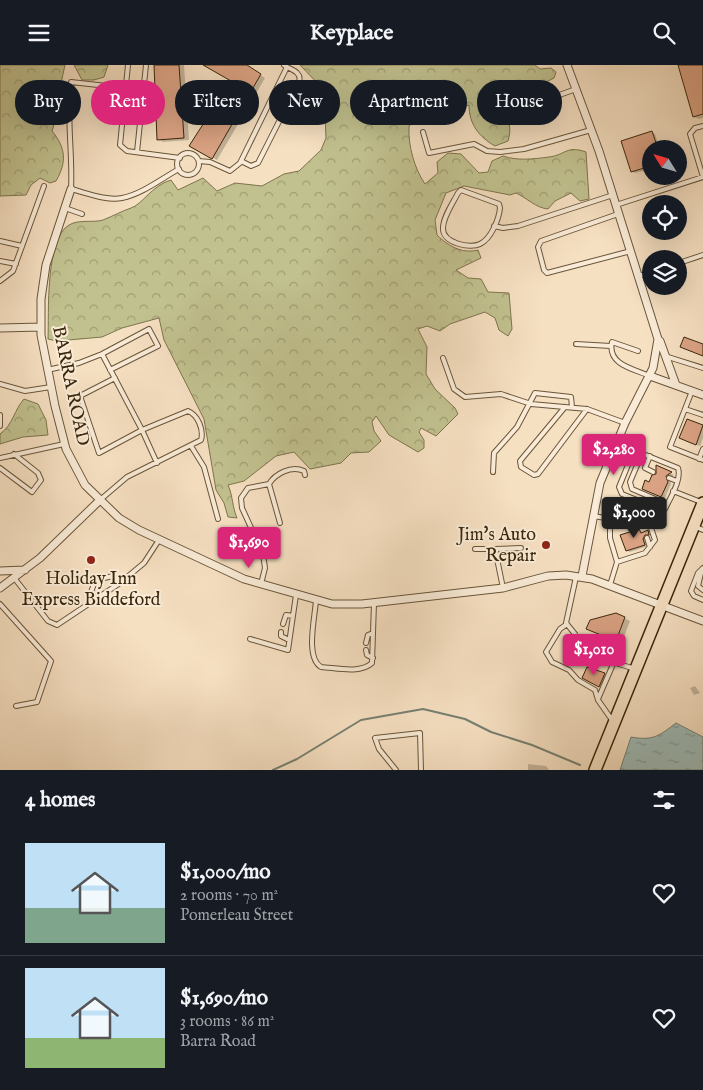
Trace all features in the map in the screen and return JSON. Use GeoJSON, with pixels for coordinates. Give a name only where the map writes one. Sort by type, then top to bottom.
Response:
{"type":"FeatureCollection","features":[{"type":"Feature","properties":{"kind":"main road"},"geometry":{"type":"LineString","coordinates":[[595,770],[661,605],[698,528],[703,503]]}},
{"type":"Feature","properties":{"kind":"street"},"geometry":{"type":"LineString","coordinates":[[567,65],[591,130],[676,385]]}},
{"type":"Feature","properties":{"kind":"street","name":"BARRA ROAD"},"geometry":{"type":"LineString","coordinates":[[71,189],[46,265],[42,289],[41,327],[47,370],[64,444],[81,480],[99,501],[125,522],[231,574],[296,595],[342,605],[503,588],[548,576],[579,576],[610,585],[703,621]]}},
{"type":"Feature","properties":{"kind":"street"},"geometry":{"type":"LineString","coordinates":[[0,328],[41,327]]}},
{"type":"Feature","properties":{"kind":"street"},"geometry":{"type":"LineString","coordinates":[[579,576],[600,483],[625,423],[650,376],[657,357],[657,332]]}},
{"type":"Feature","properties":{"kind":"street"},"geometry":{"type":"LineString","coordinates":[[650,376],[703,395]]}},
{"type":"Feature","properties":{"kind":"street"},"geometry":{"type":"LineString","coordinates":[[0,588],[15,579],[99,501]]}},
{"type":"Feature","properties":{"kind":"street"},"geometry":{"type":"LineString","coordinates":[[0,571],[25,570]]}},
{"type":"Feature","properties":{"kind":"lane"},"geometry":{"type":"LineString","coordinates":[[126,80],[128,65]]}},
{"type":"Feature","properties":{"kind":"lane"},"geometry":{"type":"LineString","coordinates":[[137,152],[146,65]]}},
{"type":"Feature","properties":{"kind":"lane"},"geometry":{"type":"LineString","coordinates":[[121,125],[119,141],[123,149],[180,158],[190,153],[198,161],[210,162],[230,171],[241,161],[285,66],[296,71],[300,77],[300,82],[258,163],[251,166],[241,161]]}},
{"type":"Feature","properties":{"kind":"lane"},"geometry":{"type":"LineString","coordinates":[[91,84],[71,82],[68,104],[72,161],[71,189],[107,198],[120,198],[133,194],[179,169]]}},
{"type":"Feature","properties":{"kind":"lane"},"geometry":{"type":"LineString","coordinates":[[562,94],[576,89]]}},
{"type":"Feature","properties":{"kind":"lane"},"geometry":{"type":"LineString","coordinates":[[616,205],[703,177],[690,134],[695,128],[703,125]]}},
{"type":"Feature","properties":{"kind":"lane"},"geometry":{"type":"LineString","coordinates":[[423,132],[429,153],[474,144],[488,151],[500,152],[524,149],[591,130]]}},
{"type":"Feature","properties":{"kind":"lane"},"geometry":{"type":"LineString","coordinates":[[179,169],[180,158]]}},
{"type":"Feature","properties":{"kind":"lane"},"geometry":{"type":"LineString","coordinates":[[179,169],[185,174],[192,174],[197,169],[198,161]]}},
{"type":"Feature","properties":{"kind":"lane"},"geometry":{"type":"LineString","coordinates":[[0,281],[13,271],[44,186]]}},
{"type":"Feature","properties":{"kind":"lane"},"geometry":{"type":"LineString","coordinates":[[461,190],[499,204],[500,211],[494,226],[485,241],[474,246],[464,246],[448,239],[442,229],[461,190]]}},
{"type":"Feature","properties":{"kind":"lane"},"geometry":{"type":"LineString","coordinates":[[494,226],[503,228],[518,226],[613,195]]}},
{"type":"Feature","properties":{"kind":"lane"},"geometry":{"type":"LineString","coordinates":[[65,208],[82,214]]}},
{"type":"Feature","properties":{"kind":"lane"},"geometry":{"type":"LineString","coordinates":[[619,213],[541,241],[538,247],[544,270],[547,273],[631,251]]}},
{"type":"Feature","properties":{"kind":"lane"},"geometry":{"type":"LineString","coordinates":[[0,241],[22,246]]}},
{"type":"Feature","properties":{"kind":"lane"},"geometry":{"type":"LineString","coordinates":[[687,260],[703,255]]}},
{"type":"Feature","properties":{"kind":"lane"},"geometry":{"type":"LineString","coordinates":[[0,261],[16,264]]}},
{"type":"Feature","properties":{"kind":"lane"},"geometry":{"type":"LineString","coordinates":[[47,370],[79,363],[102,354],[148,329],[158,346],[110,370]]}},
{"type":"Feature","properties":{"kind":"lane"},"geometry":{"type":"LineString","coordinates":[[638,351],[612,342],[611,352],[617,362],[650,376]]}},
{"type":"Feature","properties":{"kind":"lane"},"geometry":{"type":"LineString","coordinates":[[576,344],[611,346]]}},
{"type":"Feature","properties":{"kind":"lane"},"geometry":{"type":"LineString","coordinates":[[102,354],[157,463]]}},
{"type":"Feature","properties":{"kind":"lane"},"geometry":{"type":"LineString","coordinates":[[665,356],[703,368]]}},
{"type":"Feature","properties":{"kind":"lane"},"geometry":{"type":"LineString","coordinates":[[443,358],[457,394],[465,397],[501,394],[531,404],[587,409],[625,423]]}},
{"type":"Feature","properties":{"kind":"lane"},"geometry":{"type":"LineString","coordinates":[[99,501],[117,483],[191,446],[200,440],[202,433],[195,417],[188,411],[142,430],[99,453],[80,396],[115,378]]}},
{"type":"Feature","properties":{"kind":"lane"},"geometry":{"type":"LineString","coordinates":[[0,384],[8,384],[26,391],[51,387]]}},
{"type":"Feature","properties":{"kind":"lane"},"geometry":{"type":"LineString","coordinates":[[692,391],[670,447],[701,460],[703,449]]}},
{"type":"Feature","properties":{"kind":"lane"},"geometry":{"type":"LineString","coordinates":[[493,472],[494,453],[517,427],[531,404],[535,393],[571,397],[572,407]]}},
{"type":"Feature","properties":{"kind":"lane"},"geometry":{"type":"LineString","coordinates":[[564,407],[520,461],[522,467],[534,475],[538,474],[587,409]]}},
{"type":"Feature","properties":{"kind":"lane"},"geometry":{"type":"LineString","coordinates":[[685,409],[703,415]]}},
{"type":"Feature","properties":{"kind":"lane"},"geometry":{"type":"LineString","coordinates":[[0,415],[0,426]]}},
{"type":"Feature","properties":{"kind":"lane"},"geometry":{"type":"LineString","coordinates":[[616,443],[638,451],[678,468],[680,472],[674,491],[662,510],[622,494],[620,487],[630,460],[635,458],[638,451]]}},
{"type":"Feature","properties":{"kind":"lane"},"geometry":{"type":"LineString","coordinates":[[0,458],[64,444]]}},
{"type":"Feature","properties":{"kind":"lane"},"geometry":{"type":"LineString","coordinates":[[191,446],[204,467],[218,519]]}},
{"type":"Feature","properties":{"kind":"lane"},"geometry":{"type":"LineString","coordinates":[[0,468],[32,492],[41,479],[38,473],[14,454]]}},
{"type":"Feature","properties":{"kind":"lane"},"geometry":{"type":"LineString","coordinates":[[650,457],[645,468],[653,472]]}},
{"type":"Feature","properties":{"kind":"lane"},"geometry":{"type":"LineString","coordinates":[[635,458],[638,463],[630,482],[632,489],[667,504]]}},
{"type":"Feature","properties":{"kind":"lane"},"geometry":{"type":"LineString","coordinates":[[261,584],[265,568],[263,554],[242,508],[242,498],[248,488],[269,484],[274,476],[280,473],[299,469],[304,471],[305,475]]}},
{"type":"Feature","properties":{"kind":"lane"},"geometry":{"type":"LineString","coordinates":[[670,478],[677,481]]}},
{"type":"Feature","properties":{"kind":"lane"},"geometry":{"type":"LineString","coordinates":[[269,484],[280,523]]}},
{"type":"Feature","properties":{"kind":"lane"},"geometry":{"type":"LineString","coordinates":[[674,491],[703,503]]}},
{"type":"Feature","properties":{"kind":"lane"},"geometry":{"type":"LineString","coordinates":[[593,516],[650,525],[655,540],[646,553],[617,562]]}},
{"type":"Feature","properties":{"kind":"lane"},"geometry":{"type":"LineString","coordinates":[[610,519],[610,538],[617,562],[610,585]]}},
{"type":"Feature","properties":{"kind":"lane"},"geometry":{"type":"LineString","coordinates":[[644,525],[646,531]]}},
{"type":"Feature","properties":{"kind":"lane"},"geometry":{"type":"LineString","coordinates":[[647,538],[650,547]]}},
{"type":"Feature","properties":{"kind":"lane"},"geometry":{"type":"LineString","coordinates":[[15,579],[54,624],[61,623],[120,583],[146,561],[159,540]]}},
{"type":"Feature","properties":{"kind":"lane"},"geometry":{"type":"LineString","coordinates":[[475,549],[521,548]]}},
{"type":"Feature","properties":{"kind":"lane"},"geometry":{"type":"LineString","coordinates":[[495,549],[503,588]]}},
{"type":"Feature","properties":{"kind":"lane"},"geometry":{"type":"LineString","coordinates":[[703,568],[698,586],[703,590]]}},
{"type":"Feature","properties":{"kind":"lane"},"geometry":{"type":"LineString","coordinates":[[703,568],[698,573],[691,591],[694,596],[703,599]]}},
{"type":"Feature","properties":{"kind":"lane"},"geometry":{"type":"LineString","coordinates":[[104,578],[113,575],[120,583]]}},
{"type":"Feature","properties":{"kind":"lane"},"geometry":{"type":"LineString","coordinates":[[579,576],[566,624],[560,629],[546,652],[552,662],[569,669],[578,680],[595,690],[598,700],[614,723]]}},
{"type":"Feature","properties":{"kind":"lane"},"geometry":{"type":"LineString","coordinates":[[94,584],[91,592],[95,600]]}},
{"type":"Feature","properties":{"kind":"lane"},"geometry":{"type":"LineString","coordinates":[[250,639],[288,650],[296,595]]}},
{"type":"Feature","properties":{"kind":"lane"},"geometry":{"type":"LineString","coordinates":[[316,600],[312,653],[316,664],[321,667],[360,669],[367,668],[372,663],[374,603]]}},
{"type":"Feature","properties":{"kind":"lane"},"geometry":{"type":"LineString","coordinates":[[0,604],[51,661],[37,702],[16,706]]}},
{"type":"Feature","properties":{"kind":"lane"},"geometry":{"type":"LineString","coordinates":[[283,623],[286,615],[293,616]]}},
{"type":"Feature","properties":{"kind":"lane"},"geometry":{"type":"LineString","coordinates":[[566,624],[574,634],[572,646],[635,669]]}},
{"type":"Feature","properties":{"kind":"lane"},"geometry":{"type":"LineString","coordinates":[[281,632],[281,636],[289,640]]}},
{"type":"Feature","properties":{"kind":"lane"},"geometry":{"type":"LineString","coordinates":[[366,643],[368,635],[373,633]]}},
{"type":"Feature","properties":{"kind":"lane"},"geometry":{"type":"LineString","coordinates":[[366,650],[367,655],[373,659]]}},
{"type":"Feature","properties":{"kind":"lane"},"geometry":{"type":"LineString","coordinates":[[598,700],[614,662]]}},
{"type":"Feature","properties":{"kind":"lane"},"geometry":{"type":"LineString","coordinates":[[396,770],[376,744],[375,738],[420,733],[421,770]]}},
{"type":"Feature","properties":{"kind":"green space"},"geometry":{"type":"Polygon","coordinates":[[[0,65],[65,65],[62,80],[15,80],[15,125],[54,125],[52,131],[60,143],[63,155],[60,174],[56,181],[50,183],[40,178],[31,185],[26,195],[0,196],[0,65]]]}},
{"type":"Feature","properties":{"kind":"green space"},"geometry":{"type":"Polygon","coordinates":[[[74,65],[108,65],[104,77],[94,80],[82,80],[74,65]]]}},
{"type":"Feature","properties":{"kind":"green space"},"geometry":{"type":"Polygon","coordinates":[[[300,65],[535,65],[540,69],[551,68],[556,72],[554,78],[550,80],[477,80],[477,125],[509,125],[508,141],[495,146],[480,134],[473,124],[469,105],[467,106],[467,80],[350,80],[350,125],[410,125],[412,156],[425,184],[438,173],[437,162],[448,153],[461,154],[479,173],[488,172],[492,161],[503,156],[514,159],[532,159],[555,156],[570,150],[586,152],[589,199],[580,201],[571,193],[555,201],[548,209],[536,205],[516,193],[510,195],[464,186],[446,193],[435,220],[437,235],[446,243],[461,250],[478,250],[481,258],[456,270],[468,278],[481,279],[488,292],[509,293],[512,329],[508,336],[499,330],[495,318],[485,312],[450,324],[440,331],[427,326],[418,329],[427,347],[426,374],[435,389],[455,408],[458,414],[436,436],[421,428],[419,432],[424,440],[424,448],[418,452],[389,435],[376,416],[372,422],[374,431],[381,441],[369,452],[351,453],[341,463],[310,469],[294,452],[276,456],[244,481],[228,485],[237,518],[228,517],[224,503],[216,490],[204,419],[164,340],[159,318],[122,328],[102,337],[57,341],[48,339],[52,261],[61,233],[69,225],[77,222],[103,220],[131,208],[140,203],[158,186],[171,180],[178,190],[203,178],[217,191],[235,183],[262,186],[284,174],[299,171],[321,150],[326,138],[325,125],[340,125],[340,80],[314,80],[300,65]]]}},
{"type":"Feature","properties":{"kind":"green space"},"geometry":{"type":"Polygon","coordinates":[[[24,399],[38,404],[46,420],[48,435],[23,437],[0,444],[0,434],[11,422],[24,399]]]}},
{"type":"Feature","properties":{"kind":"water"},"geometry":{"type":"Polygon","coordinates":[[[676,723],[703,737],[703,770],[620,770],[631,737],[650,738],[676,723]]]}},
{"type":"Feature","properties":{"kind":"building"},"geometry":{"type":"Polygon","coordinates":[[[154,65],[179,65],[180,80],[175,80],[175,125],[183,125],[184,138],[157,140],[156,125],[165,125],[165,80],[155,80],[154,65]]]}},
{"type":"Feature","properties":{"kind":"building"},"geometry":{"type":"Polygon","coordinates":[[[203,65],[247,65],[261,74],[258,80],[229,80],[203,65]]]}},
{"type":"Feature","properties":{"kind":"building"},"geometry":{"type":"Polygon","coordinates":[[[678,65],[703,65],[703,114],[693,117],[678,65]]]}},
{"type":"Feature","properties":{"kind":"building"},"geometry":{"type":"Polygon","coordinates":[[[203,125],[232,125],[212,159],[189,146],[203,125]]]}},
{"type":"Feature","properties":{"kind":"building"},"geometry":{"type":"Polygon","coordinates":[[[652,131],[655,140],[642,140],[642,169],[631,172],[621,141],[652,131]]]}},
{"type":"Feature","properties":{"kind":"building"},"geometry":{"type":"Polygon","coordinates":[[[684,337],[703,344],[703,356],[680,347],[684,337]]]}},
{"type":"Feature","properties":{"kind":"building"},"geometry":{"type":"Polygon","coordinates":[[[687,419],[703,425],[696,445],[679,438],[687,419]]]}},
{"type":"Feature","properties":{"kind":"building"},"geometry":{"type":"Polygon","coordinates":[[[656,465],[672,472],[666,476],[668,482],[661,497],[642,489],[645,480],[649,482],[652,475],[656,474],[656,465]]]}},
{"type":"Feature","properties":{"kind":"building"},"geometry":{"type":"Polygon","coordinates":[[[639,529],[641,533],[648,530],[649,535],[645,535],[643,539],[645,545],[626,551],[620,535],[639,529]]]}},
{"type":"Feature","properties":{"kind":"building"},"geometry":{"type":"Polygon","coordinates":[[[616,613],[625,617],[616,641],[586,629],[590,620],[616,613]]]}},
{"type":"Feature","properties":{"kind":"building"},"geometry":{"type":"Polygon","coordinates":[[[587,667],[605,673],[599,687],[582,678],[587,667]]]}},
{"type":"Feature","properties":{"kind":"waterway"},"geometry":{"type":"LineString","coordinates":[[273,770],[297,759],[361,720],[423,709],[465,719],[491,732],[532,745],[580,765]]}},
{"type":"Feature","properties":{"kind":"place","name":"Jim's Auto Repair"},"geometry":{"type":"Point","coordinates":[546,545]}},
{"type":"Feature","properties":{"kind":"place","name":"Holiday Inn Express Biddeford"},"geometry":{"type":"Point","coordinates":[91,560]}}]}
